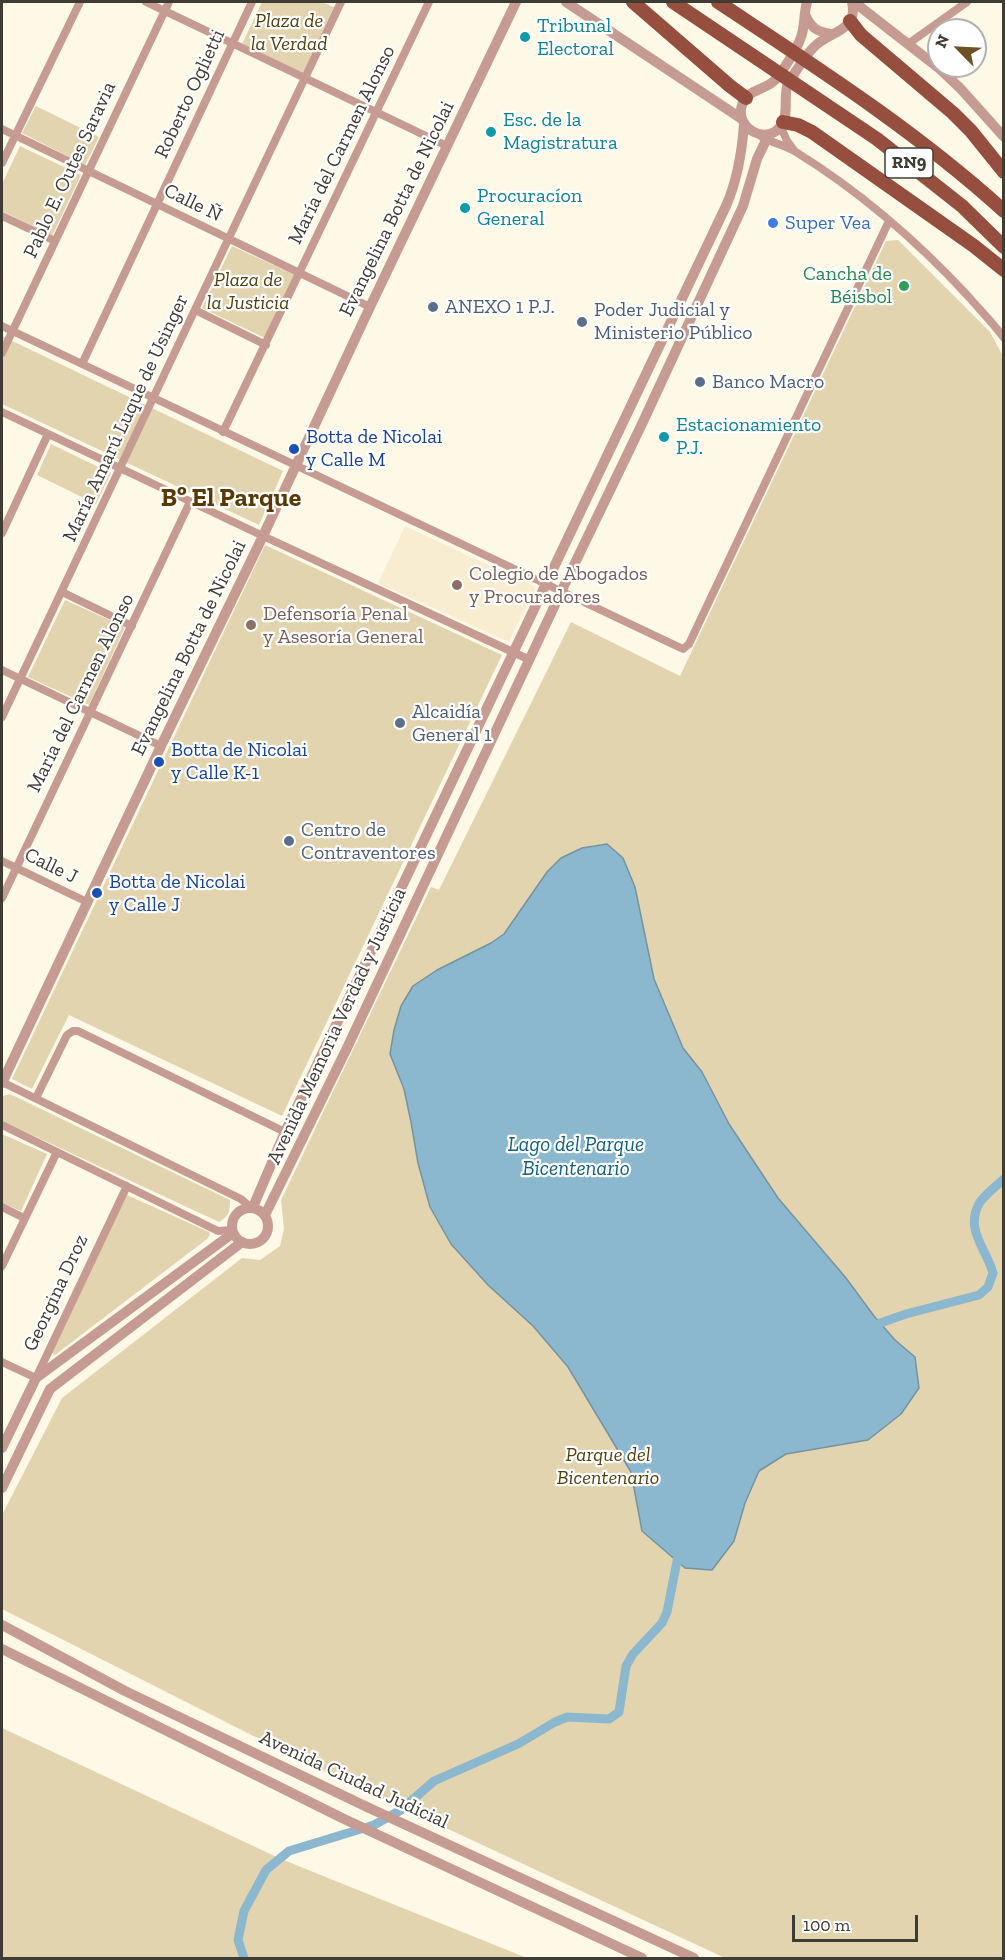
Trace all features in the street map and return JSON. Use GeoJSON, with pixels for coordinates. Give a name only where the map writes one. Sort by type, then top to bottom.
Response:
{"type":"FeatureCollection","features":[{"type":"Feature","properties":{"kind":"main road"},"geometry":{"type":"LineString","coordinates":[[633,2],[744,99]]}},
{"type":"Feature","properties":{"kind":"main road","name":"RN9"},"geometry":{"type":"LineString","coordinates":[[673,2],[877,139],[962,206],[1004,246]]}},
{"type":"Feature","properties":{"kind":"main road","name":"RN9"},"geometry":{"type":"LineString","coordinates":[[718,2],[913,135],[1004,211]]}},
{"type":"Feature","properties":{"kind":"main road"},"geometry":{"type":"LineString","coordinates":[[853,8],[861,35],[953,112],[1004,172]]}},
{"type":"Feature","properties":{"kind":"main road"},"geometry":{"type":"LineString","coordinates":[[782,124],[798,124],[812,132],[974,246],[1004,270]]}},
{"type":"Feature","properties":{"kind":"street"},"geometry":{"type":"LineString","coordinates":[[2,163],[80,2]]}},
{"type":"Feature","properties":{"kind":"street"},"geometry":{"type":"LineString","coordinates":[[146,2],[167,6],[233,43],[447,146]]}},
{"type":"Feature","properties":{"kind":"street","name":"Roberto Oglietti"},"geometry":{"type":"LineString","coordinates":[[82,364],[252,2]]}},
{"type":"Feature","properties":{"kind":"street","name":"María Amarú Luque de Usinger"},"geometry":{"type":"LineString","coordinates":[[2,717],[63,592],[339,2]]}},
{"type":"Feature","properties":{"kind":"street","name":"María del Carmen Alonso"},"geometry":{"type":"LineString","coordinates":[[223,432],[429,2]]}},
{"type":"Feature","properties":{"kind":"street","name":"Evangelina Botta de Nicolai"},"geometry":{"type":"LineString","coordinates":[[2,1082],[516,2]]}},
{"type":"Feature","properties":{"kind":"street"},"geometry":{"type":"LineString","coordinates":[[566,2],[764,136],[793,150],[858,195],[890,220],[942,268],[1004,338]]}},
{"type":"Feature","properties":{"kind":"street"},"geometry":{"type":"LineString","coordinates":[[708,97],[727,104],[744,99],[776,80],[799,43],[807,2]]}},
{"type":"Feature","properties":{"kind":"street"},"geometry":{"type":"LineString","coordinates":[[908,44],[967,2]]}},
{"type":"Feature","properties":{"kind":"street","name":"Pablo E. Outes Saravia"},"geometry":{"type":"LineString","coordinates":[[2,353],[167,6]]}},
{"type":"Feature","properties":{"kind":"street"},"geometry":{"type":"LineString","coordinates":[[853,8],[861,18],[887,29],[908,44],[960,88],[1004,137]]}},
{"type":"Feature","properties":{"kind":"street"},"geometry":{"type":"LineString","coordinates":[[764,136],[782,124],[786,113],[788,83],[812,49],[831,34],[846,28],[853,8]]}},
{"type":"Feature","properties":{"kind":"street"},"geometry":{"type":"LineString","coordinates":[[805,14],[814,29],[831,34]]}},
{"type":"Feature","properties":{"kind":"street"},"geometry":{"type":"LineString","coordinates":[[762,89],[776,94],[785,105]]}},
{"type":"Feature","properties":{"kind":"street"},"geometry":{"type":"LineString","coordinates":[[743,122],[741,110],[744,99]]}},
{"type":"Feature","properties":{"kind":"street","name":"Avenida Memoria Verdad y Justicia"},"geometry":{"type":"LineString","coordinates":[[36,1378],[233,1231],[232,1221],[236,1214],[242,1209],[251,1207],[545,583],[726,206],[733,189],[741,152],[743,122]]}},
{"type":"Feature","properties":{"kind":"street"},"geometry":{"type":"LineString","coordinates":[[782,124],[787,141],[793,150]]}},
{"type":"Feature","properties":{"kind":"street","name":"Calle Ñ"},"geometry":{"type":"LineString","coordinates":[[2,129],[370,307]]}},
{"type":"Feature","properties":{"kind":"street","name":"Avenida Memoria Verdad y Justicia"},"geometry":{"type":"LineString","coordinates":[[2,1488],[50,1389],[242,1242],[254,1244],[264,1238],[269,1226],[266,1215],[347,1048],[743,206],[764,136]]}},
{"type":"Feature","properties":{"kind":"street"},"geometry":{"type":"LineString","coordinates":[[2,216],[55,241]]}},
{"type":"Feature","properties":{"kind":"street"},"geometry":{"type":"LineString","coordinates":[[2,326],[683,649],[689,644],[890,220]]}},
{"type":"Feature","properties":{"kind":"street"},"geometry":{"type":"LineString","coordinates":[[195,310],[266,345]]}},
{"type":"Feature","properties":{"kind":"street"},"geometry":{"type":"LineString","coordinates":[[2,412],[530,660]]}},
{"type":"Feature","properties":{"kind":"street"},"geometry":{"type":"LineString","coordinates":[[2,533],[48,434]]}},
{"type":"Feature","properties":{"kind":"street","name":"María del Carmen Alonso"},"geometry":{"type":"LineString","coordinates":[[2,898],[190,502]]}},
{"type":"Feature","properties":{"kind":"street"},"geometry":{"type":"LineString","coordinates":[[63,592],[132,626]]}},
{"type":"Feature","properties":{"kind":"street"},"geometry":{"type":"LineString","coordinates":[[2,670],[161,746]]}},
{"type":"Feature","properties":{"kind":"street","name":"Calle J"},"geometry":{"type":"LineString","coordinates":[[2,861],[87,902]]}},
{"type":"Feature","properties":{"kind":"street"},"geometry":{"type":"LineString","coordinates":[[36,1098],[67,1035],[78,1031],[285,1132]]}},
{"type":"Feature","properties":{"kind":"street"},"geometry":{"type":"LineString","coordinates":[[2,1082],[241,1199],[266,1215]]}},
{"type":"Feature","properties":{"kind":"street"},"geometry":{"type":"LineString","coordinates":[[2,1125],[218,1231],[233,1231],[242,1242]]}},
{"type":"Feature","properties":{"kind":"street"},"geometry":{"type":"LineString","coordinates":[[2,1266],[57,1152]]}},
{"type":"Feature","properties":{"kind":"street","name":"Georgina Droz"},"geometry":{"type":"LineString","coordinates":[[2,1448],[127,1186]]}},
{"type":"Feature","properties":{"kind":"street"},"geometry":{"type":"LineString","coordinates":[[2,1207],[24,1218]]}},
{"type":"Feature","properties":{"kind":"street"},"geometry":{"type":"LineString","coordinates":[[2,1362],[36,1378]]}},
{"type":"Feature","properties":{"kind":"street","name":"Avenida Ciudad Judicial"},"geometry":{"type":"LineString","coordinates":[[2,1625],[125,1691],[367,1807],[694,1959]]}},
{"type":"Feature","properties":{"kind":"street","name":"Avenida Ciudad Judicial"},"geometry":{"type":"LineString","coordinates":[[2,1649],[342,1818],[642,1959]]}},
{"type":"Feature","properties":{"kind":"shaded area","name":"Colegio de Abogados y Procuradores"},"geometry":{"type":"Polygon","coordinates":[[[405,526],[536,587],[509,642],[378,583],[405,526]]]}},
{"type":"Feature","properties":{"kind":"green space","name":"Plaza de la Verdad"},"geometry":{"type":"Polygon","coordinates":[[[262,2],[322,2],[334,7],[303,73],[242,44],[262,2]]]}},
{"type":"Feature","properties":{"kind":"green space"},"geometry":{"type":"Polygon","coordinates":[[[36,106],[99,137],[85,165],[22,133],[36,106]]]}},
{"type":"Feature","properties":{"kind":"green space"},"geometry":{"type":"Polygon","coordinates":[[[20,146],[81,175],[52,236],[2,211],[2,184],[20,146]]]}},
{"type":"Feature","properties":{"kind":"green space","name":"Parque del Bicentenario"},"geometry":{"type":"Polygon","coordinates":[[[898,240],[990,332],[1003,356],[1003,1958],[725,1958],[315,1767],[2,1609],[2,1515],[62,1398],[242,1258],[260,1260],[280,1246],[284,1229],[281,1200],[431,887],[439,890],[571,622],[680,676],[886,241],[898,240]]]}},
{"type":"Feature","properties":{"kind":"green space","name":"Plaza de la Justicia"},"geometry":{"type":"Polygon","coordinates":[[[232,246],[295,275],[265,338],[202,308],[232,246]]]}},
{"type":"Feature","properties":{"kind":"green space"},"geometry":{"type":"Polygon","coordinates":[[[2,336],[283,471],[259,525],[2,404],[2,336]]]}},
{"type":"Feature","properties":{"kind":"green space"},"geometry":{"type":"Polygon","coordinates":[[[51,444],[111,473],[96,504],[37,475],[51,444]]]}},
{"type":"Feature","properties":{"kind":"green space"},"geometry":{"type":"Polygon","coordinates":[[[265,545],[502,655],[282,1116],[69,1015],[32,1089],[12,1079],[265,545]]]}},
{"type":"Feature","properties":{"kind":"green space"},"geometry":{"type":"Polygon","coordinates":[[[65,600],[125,627],[89,705],[28,677],[65,600]]]}},
{"type":"Feature","properties":{"kind":"green space"},"geometry":{"type":"Polygon","coordinates":[[[10,1094],[230,1200],[228,1213],[219,1222],[2,1121],[3,1096],[10,1094]]]}},
{"type":"Feature","properties":{"kind":"green space"},"geometry":{"type":"Polygon","coordinates":[[[2,1134],[47,1154],[21,1211],[2,1203],[2,1134]]]}},
{"type":"Feature","properties":{"kind":"green space"},"geometry":{"type":"Polygon","coordinates":[[[127,1195],[209,1232],[210,1235],[55,1355],[51,1352],[127,1195]]]}},
{"type":"Feature","properties":{"kind":"green space"},"geometry":{"type":"Polygon","coordinates":[[[2,1728],[281,1859],[527,1958],[2,1958],[2,1728]]]}},
{"type":"Feature","properties":{"kind":"water","name":"Lago del Parque Bicentenario"},"geometry":{"type":"Polygon","coordinates":[[[607,844],[623,858],[635,887],[654,979],[683,1048],[702,1072],[729,1124],[778,1198],[846,1278],[874,1316],[895,1340],[915,1357],[919,1388],[901,1414],[868,1440],[786,1454],[759,1471],[745,1503],[734,1541],[712,1570],[685,1568],[642,1531],[631,1472],[568,1367],[533,1326],[488,1285],[451,1244],[430,1207],[418,1163],[404,1089],[390,1054],[401,1006],[413,986],[437,970],[504,934],[547,872],[561,858],[582,848],[607,844]]]}},
{"type":"Feature","properties":{"kind":"waterway"},"geometry":{"type":"LineString","coordinates":[[869,1327],[906,1314],[979,1295],[988,1287],[993,1273],[975,1230],[974,1221],[980,1202],[1004,1179]]}},
{"type":"Feature","properties":{"kind":"waterway"},"geometry":{"type":"LineString","coordinates":[[244,1958],[238,1940],[244,1911],[266,1870],[289,1851],[374,1825],[401,1810],[434,1781],[518,1744],[555,1722],[567,1717],[609,1719],[619,1712],[626,1666],[633,1654],[662,1623],[667,1612],[679,1551]]}},
{"type":"Feature","properties":{"kind":"place","name":"Tribunal Electoral"},"geometry":{"type":"Point","coordinates":[525,37]}},
{"type":"Feature","properties":{"kind":"place","name":"Esc. de la Magistratura"},"geometry":{"type":"Point","coordinates":[491,132]}},
{"type":"Feature","properties":{"kind":"place","name":"Procuracíon General"},"geometry":{"type":"Point","coordinates":[465,208]}},
{"type":"Feature","properties":{"kind":"place","name":"Super Vea"},"geometry":{"type":"Point","coordinates":[773,223]}},
{"type":"Feature","properties":{"kind":"place","name":"Cancha de Béisbol"},"geometry":{"type":"Point","coordinates":[904,286]}},
{"type":"Feature","properties":{"kind":"place","name":"ANEXO 1 P.J."},"geometry":{"type":"Point","coordinates":[433,307]}},
{"type":"Feature","properties":{"kind":"place","name":"Poder Judicial y Ministerio Público"},"geometry":{"type":"Point","coordinates":[582,322]}},
{"type":"Feature","properties":{"kind":"place","name":"Banco Macro"},"geometry":{"type":"Point","coordinates":[700,382]}},
{"type":"Feature","properties":{"kind":"place","name":"Estacionamiento P.J."},"geometry":{"type":"Point","coordinates":[664,437]}},
{"type":"Feature","properties":{"kind":"place","name":"Botta de Nicolai y Calle M"},"geometry":{"type":"Point","coordinates":[294,449]}},
{"type":"Feature","properties":{"kind":"place","name":"Colegio de Abogados y Procuradores"},"geometry":{"type":"Point","coordinates":[457,585]}},
{"type":"Feature","properties":{"kind":"place","name":"Defensoría Penal y Asesoría General"},"geometry":{"type":"Point","coordinates":[251,625]}},
{"type":"Feature","properties":{"kind":"place","name":"Alcaidía General 1"},"geometry":{"type":"Point","coordinates":[400,723]}},
{"type":"Feature","properties":{"kind":"place","name":"Botta de Nicolai y Calle K-1"},"geometry":{"type":"Point","coordinates":[159,762]}},
{"type":"Feature","properties":{"kind":"place","name":"Centro de Contraventores"},"geometry":{"type":"Point","coordinates":[289,841]}},
{"type":"Feature","properties":{"kind":"place","name":"Botta de Nicolai y Calle J"},"geometry":{"type":"Point","coordinates":[97,893]}},
{"type":"Feature","properties":{"kind":"district","name":"Bº El Parque"},"geometry":{"type":"Point","coordinates":[231,499]}}]}
